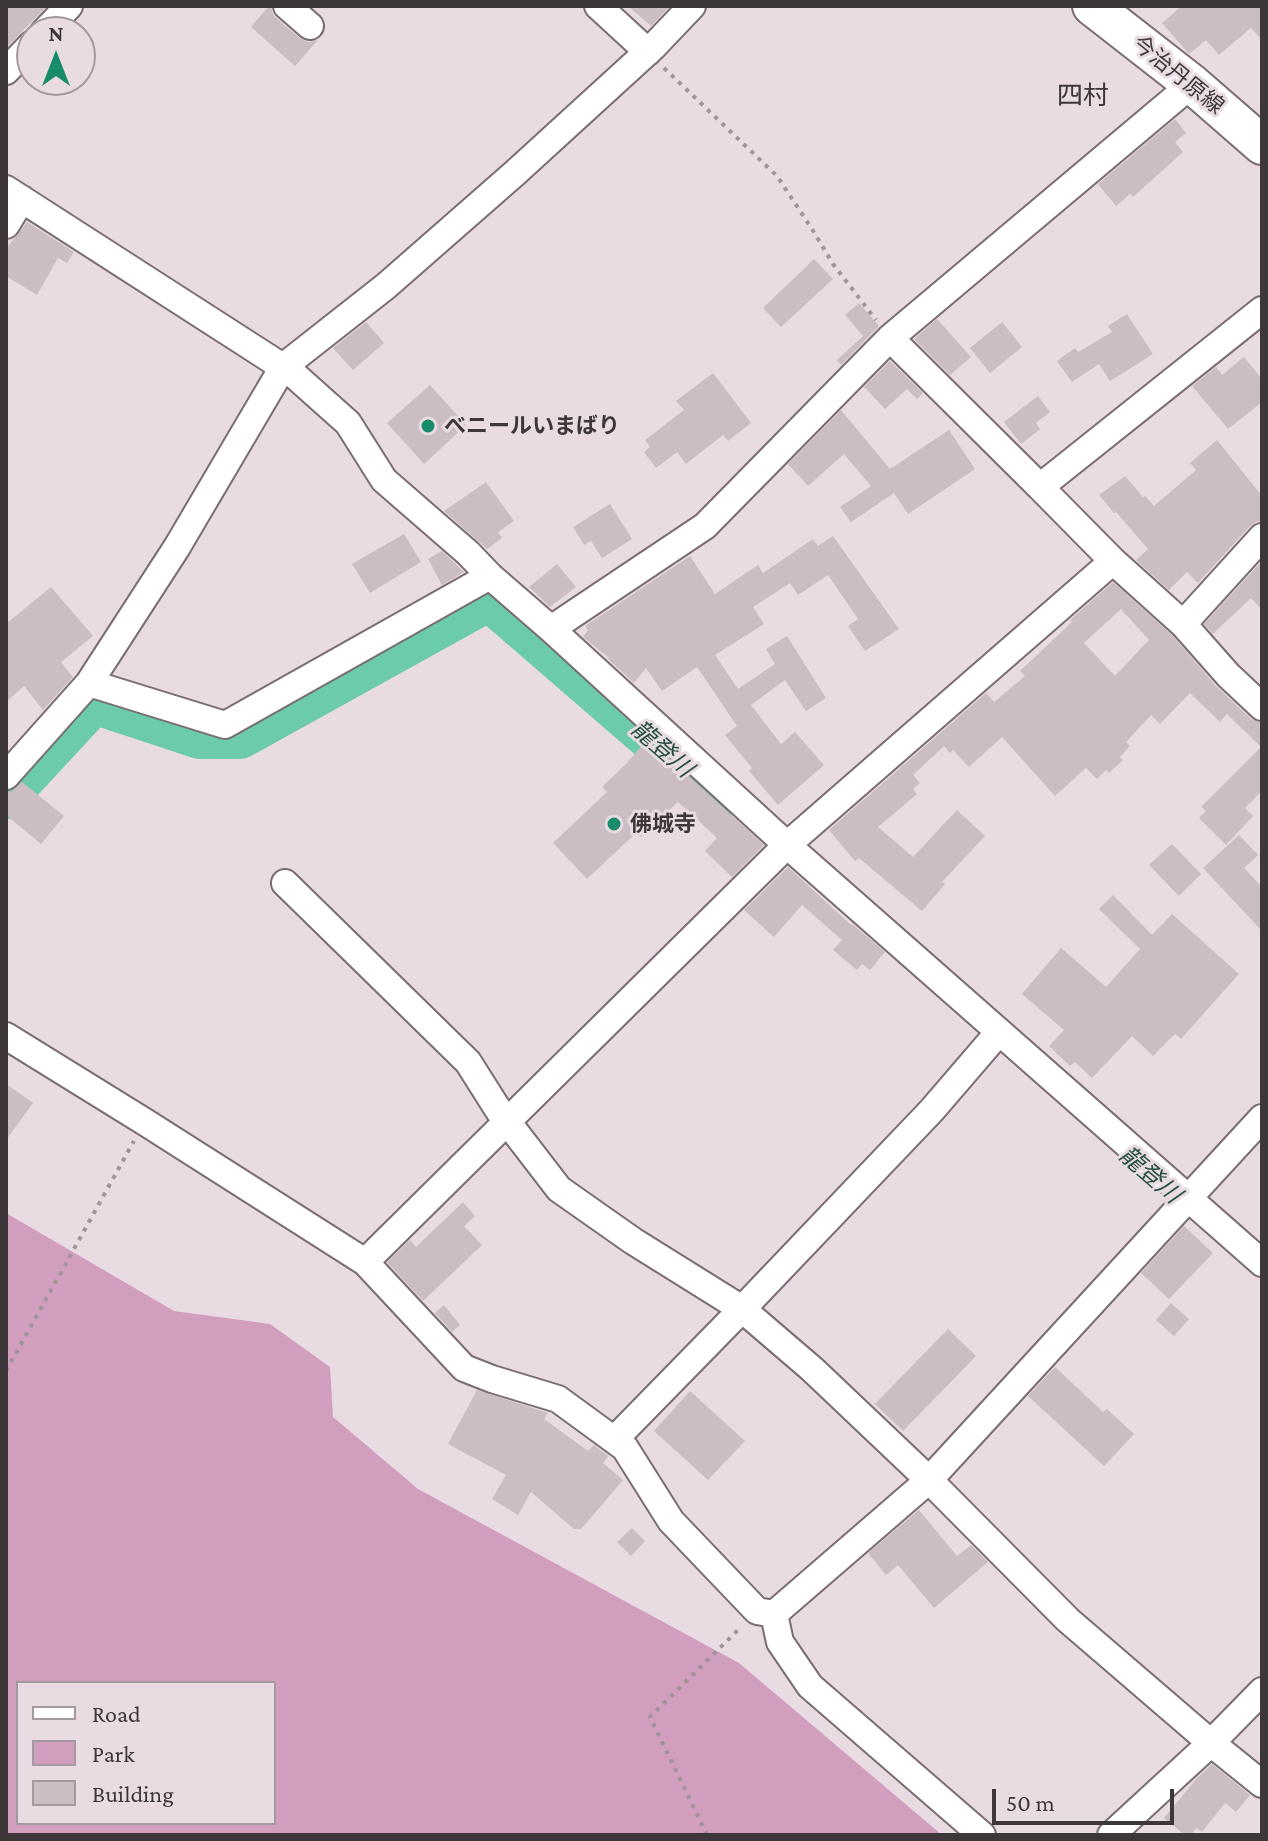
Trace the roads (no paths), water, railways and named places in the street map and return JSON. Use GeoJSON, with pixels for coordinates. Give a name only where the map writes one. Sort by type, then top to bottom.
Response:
{"type":"FeatureCollection","features":[{"type":"Feature","properties":{"kind":"main road","name":"今治丹原線"},"geometry":{"type":"LineString","coordinates":[[1092,6],[1192,84],[1262,145]]}},
{"type":"Feature","properties":{"kind":"street"},"geometry":{"type":"LineString","coordinates":[[287,6],[310,26]]}},
{"type":"Feature","properties":{"kind":"street"},"geometry":{"type":"LineString","coordinates":[[598,6],[648,52]]}},
{"type":"Feature","properties":{"kind":"street"},"geometry":{"type":"LineString","coordinates":[[6,776],[89,683],[177,547],[283,367],[386,286],[515,173],[648,52],[692,6]]}},
{"type":"Feature","properties":{"kind":"street"},"geometry":{"type":"LineString","coordinates":[[551,629],[705,526],[890,338],[1192,84]]}},
{"type":"Feature","properties":{"kind":"street"},"geometry":{"type":"LineString","coordinates":[[6,225],[14,194],[292,373],[348,423],[384,480],[787,845],[1262,1263]]}},
{"type":"Feature","properties":{"kind":"street"},"geometry":{"type":"LineString","coordinates":[[1040,487],[1262,310]]}},
{"type":"Feature","properties":{"kind":"street"},"geometry":{"type":"LineString","coordinates":[[890,338],[1113,561],[1183,624],[1228,675],[1262,707]]}},
{"type":"Feature","properties":{"kind":"street"},"geometry":{"type":"LineString","coordinates":[[1183,624],[1262,537]]}},
{"type":"Feature","properties":{"kind":"street"},"geometry":{"type":"LineString","coordinates":[[365,1262],[787,845],[1113,561]]}},
{"type":"Feature","properties":{"kind":"street"},"geometry":{"type":"LineString","coordinates":[[89,683],[225,725],[490,576]]}},
{"type":"Feature","properties":{"kind":"street"},"geometry":{"type":"LineString","coordinates":[[285,883],[468,1062],[499,1111],[559,1189],[633,1241],[742,1309],[812,1369],[929,1480],[1068,1620],[1262,1784]]}},
{"type":"Feature","properties":{"kind":"street"},"geometry":{"type":"LineString","coordinates":[[614,1440],[935,1106],[998,1033]]}},
{"type":"Feature","properties":{"kind":"street"},"geometry":{"type":"LineString","coordinates":[[6,1036],[365,1262],[464,1368],[558,1399],[625,1448],[671,1521],[765,1612],[780,1642],[810,1686],[982,1835]]}},
{"type":"Feature","properties":{"kind":"street"},"geometry":{"type":"LineString","coordinates":[[765,1612],[929,1480],[1262,1118]]}},
{"type":"Feature","properties":{"kind":"street"},"geometry":{"type":"LineString","coordinates":[[1111,1835],[1211,1743],[1262,1691]]}},
{"type":"Feature","properties":{"kind":"waterway","name":"龍登川"},"geometry":{"type":"LineString","coordinates":[[6,797],[94,702],[200,737],[240,737],[489,599],[718,797]]}},
{"type":"Feature","properties":{"kind":"place","name":"べニールいまばり"},"geometry":{"type":"Point","coordinates":[428,426]}},
{"type":"Feature","properties":{"kind":"place","name":"佛城寺"},"geometry":{"type":"Point","coordinates":[614,824]}},
{"type":"Feature","properties":{"kind":"district","name":"四村"},"geometry":{"type":"Point","coordinates":[1083,96]}}]}
